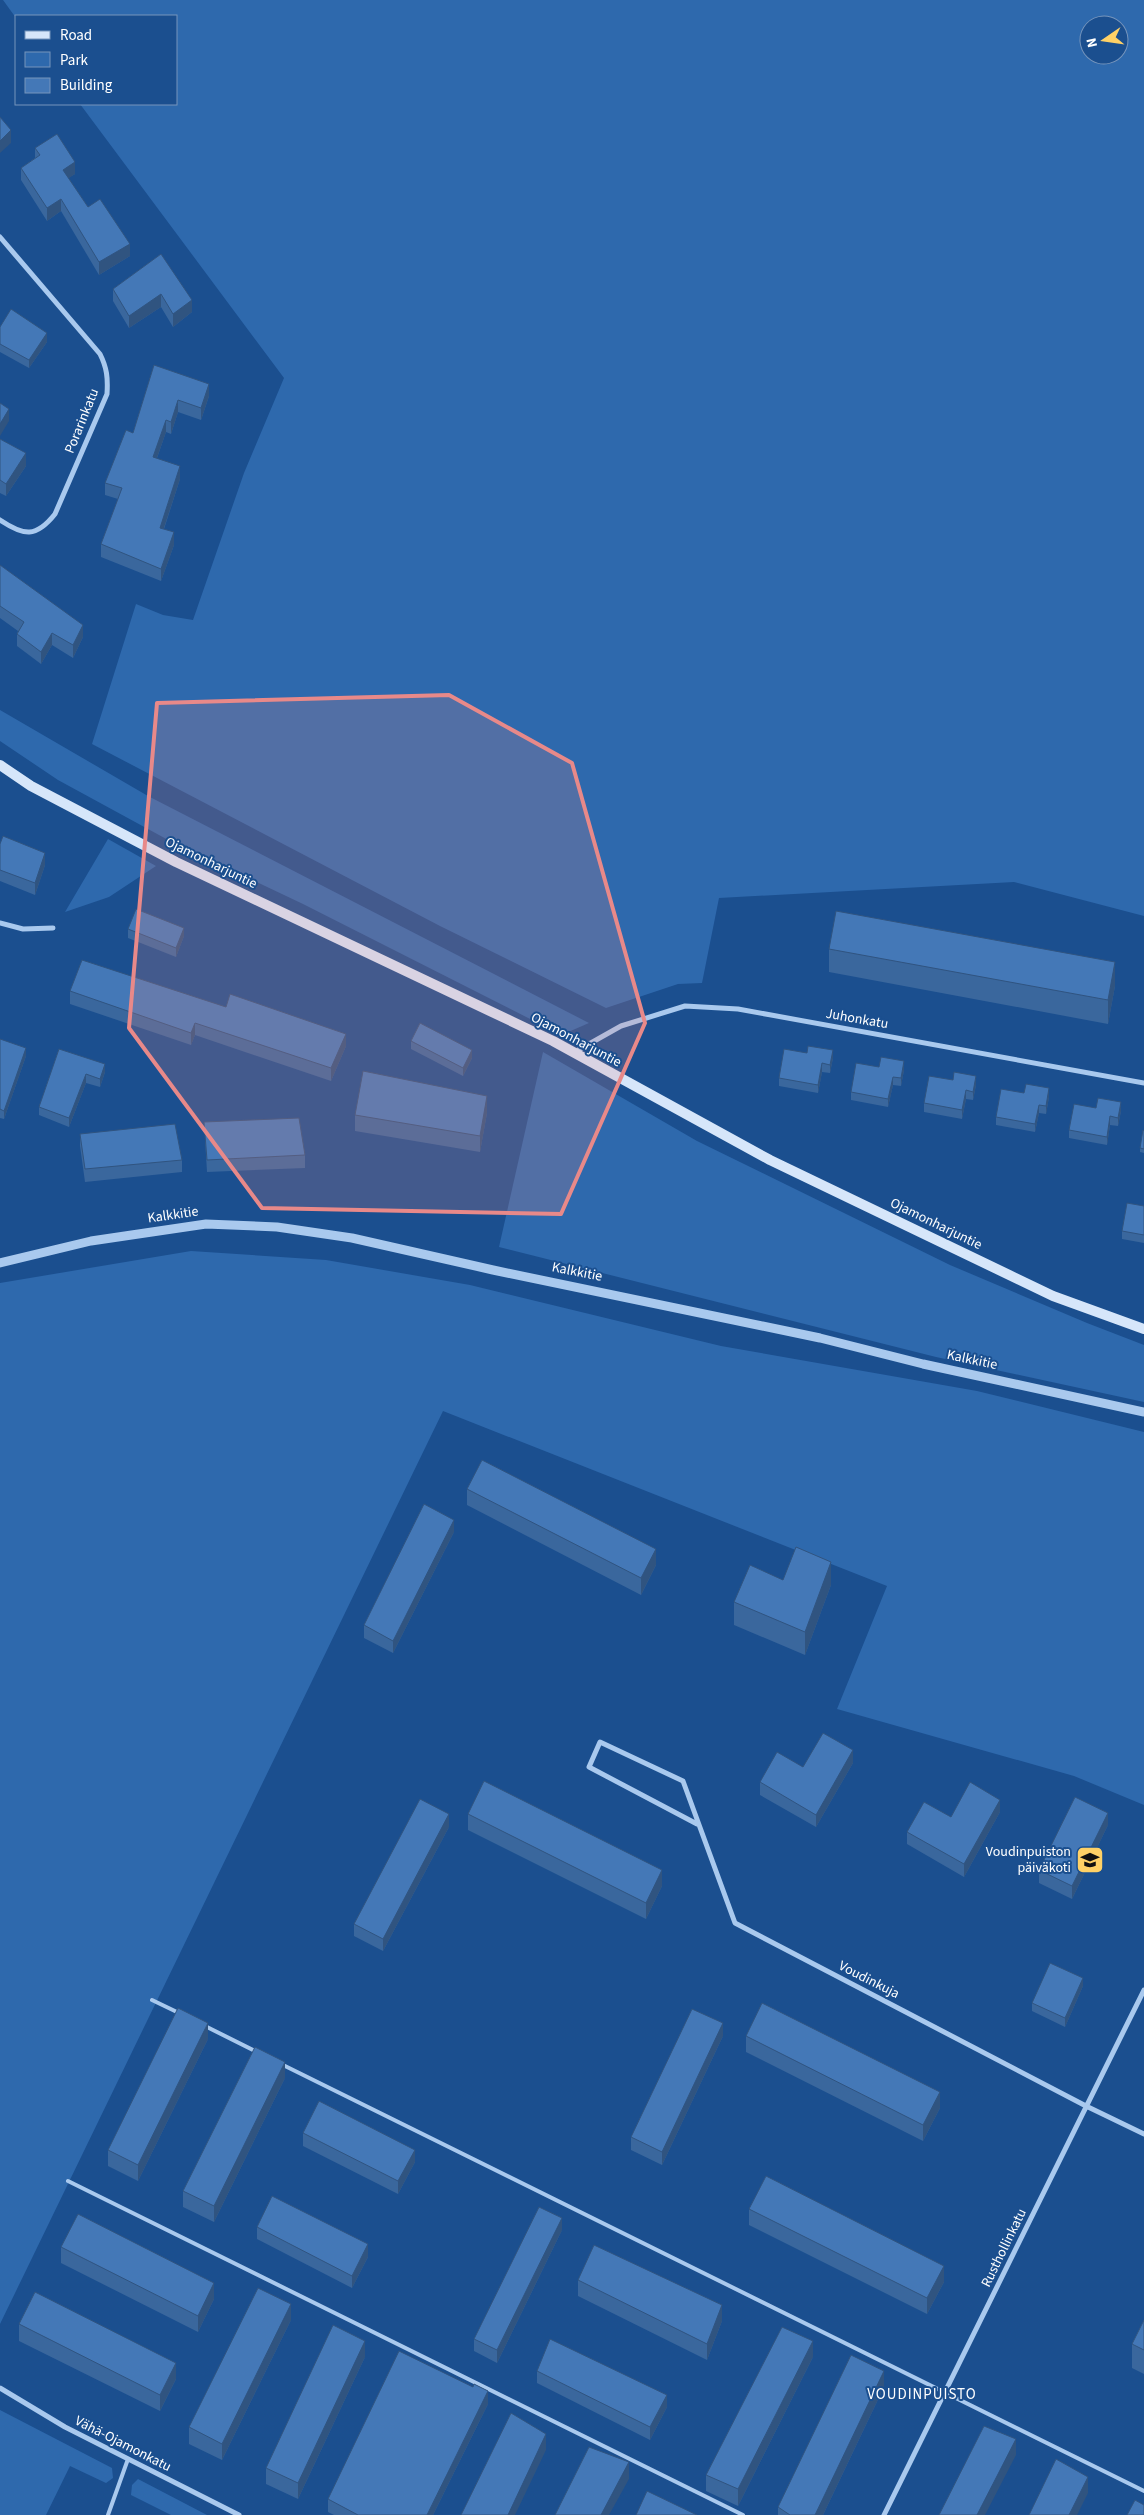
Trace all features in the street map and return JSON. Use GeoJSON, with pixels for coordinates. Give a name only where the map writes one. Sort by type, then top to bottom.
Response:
{"type":"FeatureCollection","features":[{"type":"Feature","properties":{"kind":"main road","name":"Ojamonharjuntie"},"geometry":{"type":"LineString","coordinates":[[0,765],[30,786],[176,862],[517,1024],[770,1160],[1053,1296],[1144,1329]]}},
{"type":"Feature","properties":{"kind":"street","name":"Porarinkatu"},"geometry":{"type":"LineString","coordinates":[[0,237],[100,354],[107,366],[108,380],[107,394],[55,514],[46,526],[35,532],[18,532],[0,520]]}},
{"type":"Feature","properties":{"kind":"street"},"geometry":{"type":"LineString","coordinates":[[0,923],[23,929],[53,928]]}},
{"type":"Feature","properties":{"kind":"street","name":"Juhonkatu"},"geometry":{"type":"LineString","coordinates":[[573,1053],[621,1026],[685,1006],[738,1009],[1144,1083]]}},
{"type":"Feature","properties":{"kind":"street","name":"Kalkkitie"},"geometry":{"type":"LineString","coordinates":[[0,1263],[91,1241],[206,1224],[277,1228],[352,1238],[493,1270],[820,1338],[923,1364],[1144,1412]]}},
{"type":"Feature","properties":{"kind":"street","name":"Voudinkuja"},"geometry":{"type":"LineString","coordinates":[[697,1824],[589,1767],[600,1742],[683,1781],[697,1824],[735,1923],[1086,2106],[1144,2134]]}},
{"type":"Feature","properties":{"kind":"street","name":"Rusthollinkatu"},"geometry":{"type":"LineString","coordinates":[[884,2515],[1144,1990]]}},
{"type":"Feature","properties":{"kind":"street","name":"Vähä-Ojamonkatu"},"geometry":{"type":"LineString","coordinates":[[0,2388],[65,2427],[239,2515]]}},
{"type":"Feature","properties":{"kind":"lane"},"geometry":{"type":"LineString","coordinates":[[152,2000],[185,2016]]}},
{"type":"Feature","properties":{"kind":"lane"},"geometry":{"type":"LineString","coordinates":[[202,2024],[260,2053]]}},
{"type":"Feature","properties":{"kind":"lane"},"geometry":{"type":"LineString","coordinates":[[277,2062],[1144,2491]]}},
{"type":"Feature","properties":{"kind":"lane"},"geometry":{"type":"LineString","coordinates":[[68,2181],[743,2515]]}},
{"type":"Feature","properties":{"kind":"lane"},"geometry":{"type":"LineString","coordinates":[[108,2515],[128,2459]]}},
{"type":"Feature","properties":{"kind":"highlighted area"},"geometry":{"type":"Polygon","coordinates":[[[449,695],[572,763],[645,1023],[561,1214],[262,1208],[129,1028],[157,703],[449,695]]]}},
{"type":"Feature","properties":{"kind":"green space"},"geometry":{"type":"Polygon","coordinates":[[[3,0],[1144,0],[1144,916],[1014,882],[719,898],[702,983],[678,984],[606,1008],[440,926],[92,744],[136,604],[163,615],[193,620],[244,473],[284,378],[81,105],[178,105],[178,15],[15,15],[15,17],[3,0]]]}},
{"type":"Feature","properties":{"kind":"green space"},"geometry":{"type":"Polygon","coordinates":[[[0,710],[148,796],[589,1023],[566,1033],[544,1026],[303,904],[170,841],[58,780],[0,741],[0,710]]]}},
{"type":"Feature","properties":{"kind":"green space"},"geometry":{"type":"Polygon","coordinates":[[[108,839],[156,866],[109,897],[65,912],[108,839]]]}},
{"type":"Feature","properties":{"kind":"green space"},"geometry":{"type":"Polygon","coordinates":[[[543,1052],[697,1141],[950,1265],[1144,1345],[1144,1402],[936,1357],[499,1247],[543,1052]]]}},
{"type":"Feature","properties":{"kind":"green space"},"geometry":{"type":"Polygon","coordinates":[[[191,1251],[326,1260],[470,1285],[721,1346],[977,1391],[1144,1432],[1144,1805],[1074,1776],[837,1709],[887,1586],[443,1411],[0,2324],[0,1283],[191,1251]]]}},
{"type":"Feature","properties":{"kind":"green space"},"geometry":{"type":"Polygon","coordinates":[[[0,2410],[112,2468],[113,2478],[106,2483],[70,2466],[46,2515],[0,2515],[0,2410]]]}},
{"type":"Feature","properties":{"kind":"green space"},"geometry":{"type":"Polygon","coordinates":[[[138,2479],[207,2515],[171,2515],[131,2495],[132,2485],[138,2479]]]}},
{"type":"Feature","properties":{"kind":"building"},"geometry":{"type":"Polygon","coordinates":[[[0,117],[11,130],[0,141],[0,117]]]}},
{"type":"Feature","properties":{"kind":"building"},"geometry":{"type":"Polygon","coordinates":[[[57,134],[75,162],[63,170],[88,207],[100,199],[130,244],[99,262],[61,199],[47,208],[21,168],[40,155],[35,148],[57,134]]]}},
{"type":"Feature","properties":{"kind":"building"},"geometry":{"type":"Polygon","coordinates":[[[161,254],[192,300],[173,314],[161,294],[129,316],[113,289],[161,254]]]}},
{"type":"Feature","properties":{"kind":"building"},"geometry":{"type":"Polygon","coordinates":[[[11,309],[47,333],[29,360],[0,344],[0,327],[11,309]]]}},
{"type":"Feature","properties":{"kind":"building"},"geometry":{"type":"Polygon","coordinates":[[[154,365],[209,384],[201,408],[178,400],[171,422],[166,420],[153,457],[180,466],[160,528],[174,532],[161,569],[101,544],[122,488],[105,483],[126,430],[133,433],[154,365]]]}},
{"type":"Feature","properties":{"kind":"building"},"geometry":{"type":"Polygon","coordinates":[[[0,403],[9,409],[0,424],[0,403]]]}},
{"type":"Feature","properties":{"kind":"building"},"geometry":{"type":"Polygon","coordinates":[[[0,439],[26,453],[6,484],[0,480],[0,439]]]}},
{"type":"Feature","properties":{"kind":"building"},"geometry":{"type":"Polygon","coordinates":[[[0,565],[83,625],[73,645],[52,633],[41,652],[17,634],[24,622],[0,606],[0,565]]]}},
{"type":"Feature","properties":{"kind":"building"},"geometry":{"type":"Polygon","coordinates":[[[3,836],[45,853],[35,883],[0,870],[0,844],[3,836]]]}},
{"type":"Feature","properties":{"kind":"building"},"geometry":{"type":"Polygon","coordinates":[[[136,909],[184,928],[176,948],[128,929],[136,909]]]}},
{"type":"Feature","properties":{"kind":"building"},"geometry":{"type":"Polygon","coordinates":[[[836,911],[1115,962],[1108,1000],[829,949],[836,911]]]}},
{"type":"Feature","properties":{"kind":"building"},"geometry":{"type":"Polygon","coordinates":[[[82,960],[226,1007],[230,994],[346,1034],[331,1068],[195,1023],[191,1033],[70,991],[82,960]]]}},
{"type":"Feature","properties":{"kind":"building"},"geometry":{"type":"Polygon","coordinates":[[[420,1023],[472,1050],[463,1068],[411,1041],[420,1023]]]}},
{"type":"Feature","properties":{"kind":"building"},"geometry":{"type":"Polygon","coordinates":[[[0,1039],[26,1048],[4,1111],[0,1109],[0,1039]]]}},
{"type":"Feature","properties":{"kind":"building"},"geometry":{"type":"Polygon","coordinates":[[[808,1046],[833,1050],[830,1065],[822,1063],[818,1085],[779,1078],[784,1049],[807,1053],[808,1046]]]}},
{"type":"Feature","properties":{"kind":"building"},"geometry":{"type":"Polygon","coordinates":[[[59,1049],[105,1064],[100,1079],[86,1074],[69,1118],[39,1107],[59,1049]]]}},
{"type":"Feature","properties":{"kind":"building"},"geometry":{"type":"Polygon","coordinates":[[[881,1057],[904,1061],[901,1078],[893,1077],[888,1099],[851,1092],[856,1063],[879,1067],[881,1057]]]}},
{"type":"Feature","properties":{"kind":"building"},"geometry":{"type":"Polygon","coordinates":[[[363,1071],[487,1096],[480,1136],[355,1115],[363,1071]]]}},
{"type":"Feature","properties":{"kind":"building"},"geometry":{"type":"Polygon","coordinates":[[[954,1072],[976,1076],[973,1092],[966,1090],[962,1110],[924,1103],[929,1076],[953,1080],[954,1072]]]}},
{"type":"Feature","properties":{"kind":"building"},"geometry":{"type":"Polygon","coordinates":[[[1026,1084],[1049,1088],[1046,1106],[1039,1105],[1035,1124],[996,1117],[1001,1089],[1024,1093],[1026,1084]]]}},
{"type":"Feature","properties":{"kind":"building"},"geometry":{"type":"Polygon","coordinates":[[[1098,1098],[1121,1102],[1118,1118],[1110,1116],[1107,1137],[1069,1130],[1074,1104],[1096,1108],[1098,1098]]]}},
{"type":"Feature","properties":{"kind":"building"},"geometry":{"type":"Polygon","coordinates":[[[299,1118],[305,1155],[207,1160],[204,1122],[299,1118]]]}},
{"type":"Feature","properties":{"kind":"building"},"geometry":{"type":"Polygon","coordinates":[[[175,1124],[182,1160],[85,1169],[80,1134],[175,1124]]]}},
{"type":"Feature","properties":{"kind":"building"},"geometry":{"type":"Polygon","coordinates":[[[1144,1131],[1144,1149],[1140,1148],[1144,1131]]]}},
{"type":"Feature","properties":{"kind":"building"},"geometry":{"type":"Polygon","coordinates":[[[1127,1203],[1144,1206],[1144,1235],[1122,1231],[1127,1203]]]}},
{"type":"Feature","properties":{"kind":"building"},"geometry":{"type":"Polygon","coordinates":[[[482,1460],[656,1549],[641,1578],[467,1489],[482,1460]]]}},
{"type":"Feature","properties":{"kind":"building"},"geometry":{"type":"Polygon","coordinates":[[[424,1504],[454,1520],[393,1641],[364,1625],[424,1504]]]}},
{"type":"Feature","properties":{"kind":"building"},"geometry":{"type":"Polygon","coordinates":[[[796,1547],[831,1562],[805,1632],[734,1602],[750,1565],[783,1580],[796,1547]]]}},
{"type":"Feature","properties":{"kind":"building"},"geometry":{"type":"Polygon","coordinates":[[[823,1733],[853,1750],[816,1815],[760,1782],[777,1752],[803,1767],[823,1733]]]}},
{"type":"Feature","properties":{"kind":"building"},"geometry":{"type":"Polygon","coordinates":[[[484,1781],[662,1870],[646,1903],[468,1814],[484,1781]]]}},
{"type":"Feature","properties":{"kind":"building"},"geometry":{"type":"Polygon","coordinates":[[[970,1782],[1000,1800],[964,1864],[907,1832],[924,1802],[951,1817],[970,1782]]]}},
{"type":"Feature","properties":{"kind":"building"},"geometry":{"type":"Polygon","coordinates":[[[1075,1797],[1108,1813],[1072,1886],[1039,1870],[1075,1797]]]}},
{"type":"Feature","properties":{"kind":"building"},"geometry":{"type":"Polygon","coordinates":[[[420,1799],[449,1814],[383,1939],[354,1924],[420,1799]]]}},
{"type":"Feature","properties":{"kind":"building"},"geometry":{"type":"Polygon","coordinates":[[[1050,1963],[1083,1978],[1065,2018],[1032,2003],[1050,1963]]]}},
{"type":"Feature","properties":{"kind":"building"},"geometry":{"type":"Polygon","coordinates":[[[762,2003],[940,2092],[923,2125],[746,2036],[762,2003]]]}},
{"type":"Feature","properties":{"kind":"building"},"geometry":{"type":"Polygon","coordinates":[[[178,2008],[208,2023],[138,2165],[108,2150],[178,2008]]]}},
{"type":"Feature","properties":{"kind":"building"},"geometry":{"type":"Polygon","coordinates":[[[692,2009],[723,2023],[662,2152],[631,2137],[692,2009]]]}},
{"type":"Feature","properties":{"kind":"building"},"geometry":{"type":"Polygon","coordinates":[[[255,2047],[285,2062],[214,2206],[183,2191],[255,2047]]]}},
{"type":"Feature","properties":{"kind":"building"},"geometry":{"type":"Polygon","coordinates":[[[319,2101],[415,2150],[398,2181],[303,2133],[319,2101]]]}},
{"type":"Feature","properties":{"kind":"building"},"geometry":{"type":"Polygon","coordinates":[[[766,2176],[944,2266],[927,2298],[749,2209],[766,2176]]]}},
{"type":"Feature","properties":{"kind":"building"},"geometry":{"type":"Polygon","coordinates":[[[272,2196],[368,2244],[352,2276],[257,2227],[272,2196]]]}},
{"type":"Feature","properties":{"kind":"building"},"geometry":{"type":"Polygon","coordinates":[[[539,2207],[562,2218],[497,2350],[474,2339],[539,2207]]]}},
{"type":"Feature","properties":{"kind":"building"},"geometry":{"type":"Polygon","coordinates":[[[78,2214],[214,2283],[198,2316],[61,2247],[78,2214]]]}},
{"type":"Feature","properties":{"kind":"building"},"geometry":{"type":"Polygon","coordinates":[[[594,2245],[722,2305],[707,2344],[578,2280],[594,2245]]]}},
{"type":"Feature","properties":{"kind":"building"},"geometry":{"type":"Polygon","coordinates":[[[258,2288],[291,2304],[222,2444],[189,2427],[258,2288]]]}},
{"type":"Feature","properties":{"kind":"building"},"geometry":{"type":"Polygon","coordinates":[[[35,2292],[176,2363],[160,2395],[19,2324],[35,2292]]]}},
{"type":"Feature","properties":{"kind":"building"},"geometry":{"type":"Polygon","coordinates":[[[1144,2320],[1144,2350],[1132,2344],[1144,2320]]]}},
{"type":"Feature","properties":{"kind":"building"},"geometry":{"type":"Polygon","coordinates":[[[333,2325],[365,2341],[298,2483],[266,2468],[333,2325]]]}},
{"type":"Feature","properties":{"kind":"building"},"geometry":{"type":"Polygon","coordinates":[[[782,2327],[813,2341],[738,2489],[706,2475],[782,2327]]]}},
{"type":"Feature","properties":{"kind":"building"},"geometry":{"type":"Polygon","coordinates":[[[550,2339],[667,2395],[650,2427],[537,2371],[550,2339]]]}},
{"type":"Feature","properties":{"kind":"building"},"geometry":{"type":"Polygon","coordinates":[[[399,2351],[473,2387],[474,2384],[488,2391],[427,2515],[358,2515],[328,2499],[399,2351]]]}},
{"type":"Feature","properties":{"kind":"building"},"geometry":{"type":"Polygon","coordinates":[[[851,2355],[884,2371],[815,2515],[790,2515],[778,2507],[851,2355]]]}},
{"type":"Feature","properties":{"kind":"building"},"geometry":{"type":"Polygon","coordinates":[[[511,2413],[546,2434],[508,2515],[461,2515],[511,2413]]]}},
{"type":"Feature","properties":{"kind":"building"},"geometry":{"type":"Polygon","coordinates":[[[984,2426],[1016,2439],[977,2515],[939,2515],[984,2426]]]}},
{"type":"Feature","properties":{"kind":"building"},"geometry":{"type":"Polygon","coordinates":[[[589,2447],[629,2462],[601,2515],[555,2515],[589,2447]]]}},
{"type":"Feature","properties":{"kind":"building"},"geometry":{"type":"Polygon","coordinates":[[[1056,2459],[1088,2477],[1069,2515],[1029,2515],[1056,2459]]]}},
{"type":"Feature","properties":{"kind":"building"},"geometry":{"type":"Polygon","coordinates":[[[647,2491],[697,2515],[636,2515],[647,2491]]]}},
{"type":"Feature","properties":{"kind":"building"},"geometry":{"type":"Polygon","coordinates":[[[1135,2500],[1144,2505],[1144,2515],[1127,2515],[1135,2500]]]}},
{"type":"Feature","properties":{"kind":"place","name":"Voudinpuiston päiväkoti"},"geometry":{"type":"Point","coordinates":[1090,1860]}},
{"type":"Feature","properties":{"kind":"district","name":"VOUDINPUISTO"},"geometry":{"type":"Point","coordinates":[922,2394]}}]}
